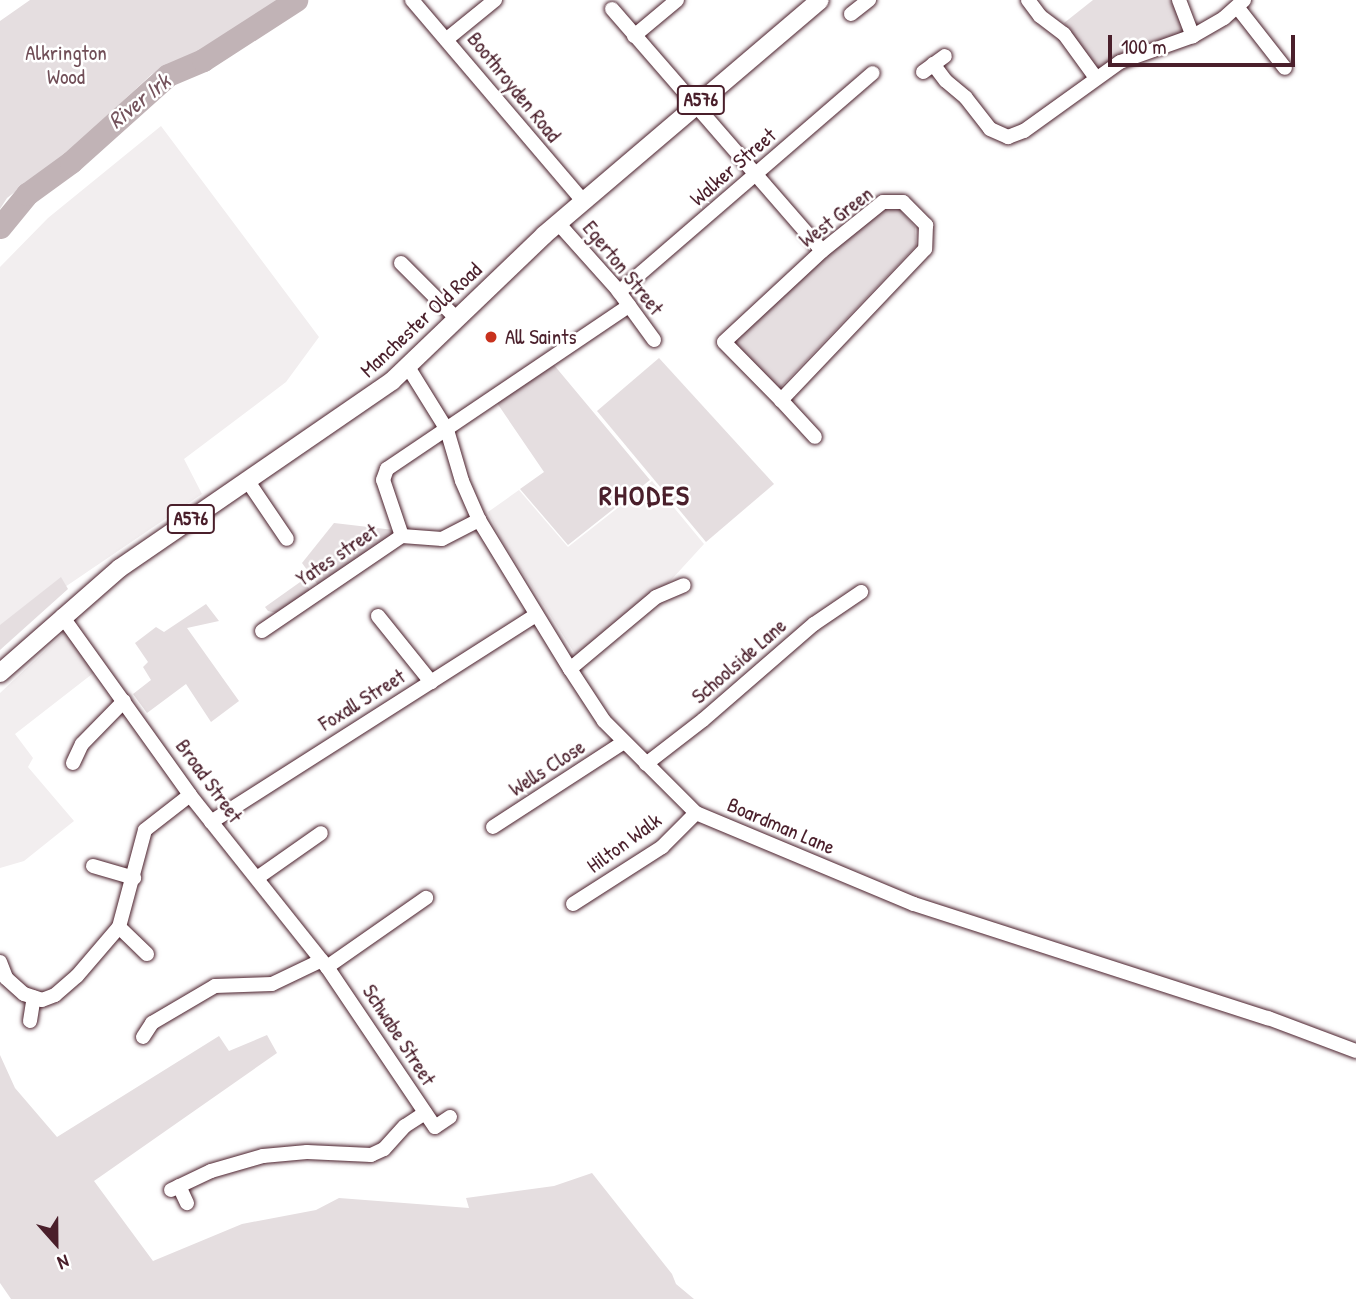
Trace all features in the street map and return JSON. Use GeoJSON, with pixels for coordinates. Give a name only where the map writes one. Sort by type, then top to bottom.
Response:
{"type":"FeatureCollection","features":[{"type":"Feature","properties":{"kind":"main road","name":"Manchester Old Road"},"geometry":{"type":"LineString","coordinates":[[0,673],[120,568],[376,394],[408,367],[456,318],[558,223],[820,0]]}},
{"type":"Feature","properties":{"kind":"street","name":"Boothroyden Road"},"geometry":{"type":"LineString","coordinates":[[412,0],[583,201]]}},
{"type":"Feature","properties":{"kind":"street"},"geometry":{"type":"LineString","coordinates":[[447,39],[495,0]]}},
{"type":"Feature","properties":{"kind":"street"},"geometry":{"type":"LineString","coordinates":[[634,36],[677,0]]}},
{"type":"Feature","properties":{"kind":"street"},"geometry":{"type":"LineString","coordinates":[[851,14],[869,0]]}},
{"type":"Feature","properties":{"kind":"street"},"geometry":{"type":"LineString","coordinates":[[1028,0],[1040,16],[1064,34],[1096,78]]}},
{"type":"Feature","properties":{"kind":"street"},"geometry":{"type":"LineString","coordinates":[[1180,0],[1193,36]]}},
{"type":"Feature","properties":{"kind":"street"},"geometry":{"type":"LineString","coordinates":[[934,64],[946,81],[965,97],[990,130],[1009,137],[1036,123],[1096,78],[1132,57],[1193,36],[1241,4],[1286,68]]}},
{"type":"Feature","properties":{"kind":"street"},"geometry":{"type":"LineString","coordinates":[[612,9],[822,251]]}},
{"type":"Feature","properties":{"kind":"street","name":"Walker Street"},"geometry":{"type":"LineString","coordinates":[[619,292],[873,74]]}},
{"type":"Feature","properties":{"kind":"street","name":"West Green"},"geometry":{"type":"LineString","coordinates":[[781,400],[925,249],[926,225],[903,202],[883,202],[822,251],[724,342],[816,436]]}},
{"type":"Feature","properties":{"kind":"street","name":"Egerton Street"},"geometry":{"type":"LineString","coordinates":[[558,223],[619,292],[654,340]]}},
{"type":"Feature","properties":{"kind":"street"},"geometry":{"type":"LineString","coordinates":[[401,263],[456,318]]}},
{"type":"Feature","properties":{"kind":"street"},"geometry":{"type":"LineString","coordinates":[[402,536],[383,480],[387,469],[629,306]]}},
{"type":"Feature","properties":{"kind":"street","name":"Boardman Lane"},"geometry":{"type":"LineString","coordinates":[[408,367],[447,430],[462,481],[479,520],[569,669],[604,721],[696,813],[914,904],[1268,1018],[1356,1051]]}},
{"type":"Feature","properties":{"kind":"street"},"geometry":{"type":"LineString","coordinates":[[247,480],[287,539]]}},
{"type":"Feature","properties":{"kind":"street","name":"Yates street"},"geometry":{"type":"LineString","coordinates":[[262,631],[402,536],[442,539],[479,520]]}},
{"type":"Feature","properties":{"kind":"street"},"geometry":{"type":"LineString","coordinates":[[569,669],[656,597],[684,585]]}},
{"type":"Feature","properties":{"kind":"street","name":"Schoolside Lane"},"geometry":{"type":"LineString","coordinates":[[646,764],[703,720],[814,624],[861,592]]}},
{"type":"Feature","properties":{"kind":"street","name":"Foxall Street"},"geometry":{"type":"LineString","coordinates":[[211,822],[536,615]]}},
{"type":"Feature","properties":{"kind":"street","name":"Broad Street"},"geometry":{"type":"LineString","coordinates":[[62,616],[190,795],[325,964]]}},
{"type":"Feature","properties":{"kind":"street"},"geometry":{"type":"LineString","coordinates":[[378,616],[430,682]]}},
{"type":"Feature","properties":{"kind":"street"},"geometry":{"type":"LineString","coordinates":[[74,763],[82,744],[124,701]]}},
{"type":"Feature","properties":{"kind":"street","name":"Wells Close"},"geometry":{"type":"LineString","coordinates":[[493,827],[624,742]]}},
{"type":"Feature","properties":{"kind":"street"},"geometry":{"type":"LineString","coordinates":[[0,962],[6,978],[24,994],[42,1000],[55,995],[95,960],[120,927],[145,830],[190,795]]}},
{"type":"Feature","properties":{"kind":"street","name":"Hilton Walk"},"geometry":{"type":"LineString","coordinates":[[573,904],[662,847],[696,813]]}},
{"type":"Feature","properties":{"kind":"street"},"geometry":{"type":"LineString","coordinates":[[257,878],[321,833]]}},
{"type":"Feature","properties":{"kind":"street"},"geometry":{"type":"LineString","coordinates":[[93,866],[134,878]]}},
{"type":"Feature","properties":{"kind":"street"},"geometry":{"type":"LineString","coordinates":[[142,1037],[152,1023],[215,986],[272,984],[325,964],[426,898]]}},
{"type":"Feature","properties":{"kind":"street"},"geometry":{"type":"LineString","coordinates":[[120,927],[147,954]]}},
{"type":"Feature","properties":{"kind":"street","name":"Schwabe Street"},"geometry":{"type":"LineString","coordinates":[[325,964],[435,1127],[450,1117]]}},
{"type":"Feature","properties":{"kind":"street"},"geometry":{"type":"LineString","coordinates":[[30,1021],[34,998]]}},
{"type":"Feature","properties":{"kind":"street"},"geometry":{"type":"LineString","coordinates":[[187,1203],[175,1188],[211,1171],[263,1156],[307,1152],[371,1155],[384,1149],[405,1126],[425,1113]]}},
{"type":"Feature","properties":{"kind":"shaded area"},"geometry":{"type":"Polygon","coordinates":[[[161,126],[319,337],[286,382],[184,459],[202,494],[65,587],[0,646],[0,267],[48,218],[161,126]]]}},
{"type":"Feature","properties":{"kind":"shaded area"},"geometry":{"type":"Polygon","coordinates":[[[652,481],[704,544],[661,591],[577,657],[501,539],[488,512],[519,490],[568,547],[652,481]]]}},
{"type":"Feature","properties":{"kind":"shaded area"},"geometry":{"type":"Polygon","coordinates":[[[67,630],[96,671],[15,734],[33,758],[28,767],[74,821],[24,861],[0,868],[0,693],[67,630]]]}},
{"type":"Feature","properties":{"kind":"green space","name":"Alkrington Wood"},"geometry":{"type":"Polygon","coordinates":[[[30,0],[285,0],[261,19],[152,74],[70,150],[7,198],[0,209],[0,21],[30,0]]]}},
{"type":"Feature","properties":{"kind":"green space"},"geometry":{"type":"Polygon","coordinates":[[[1093,0],[1175,0],[1189,35],[1097,71],[1064,23],[1093,0]]]}},
{"type":"Feature","properties":{"kind":"green space"},"geometry":{"type":"Polygon","coordinates":[[[895,204],[915,227],[916,246],[778,390],[730,339],[878,208],[895,204]]]}},
{"type":"Feature","properties":{"kind":"green space"},"geometry":{"type":"Polygon","coordinates":[[[659,358],[774,484],[706,542],[597,411],[659,358]]]}},
{"type":"Feature","properties":{"kind":"green space"},"geometry":{"type":"Polygon","coordinates":[[[554,365],[650,480],[568,545],[520,489],[544,472],[497,403],[554,365]]]}},
{"type":"Feature","properties":{"kind":"green space"},"geometry":{"type":"Polygon","coordinates":[[[334,523],[394,530],[393,536],[320,588],[302,563],[334,523]]]}},
{"type":"Feature","properties":{"kind":"green space"},"geometry":{"type":"Polygon","coordinates":[[[61,577],[68,589],[0,650],[0,625],[61,577]]]}},
{"type":"Feature","properties":{"kind":"green space"},"geometry":{"type":"Polygon","coordinates":[[[303,580],[312,593],[281,614],[268,611],[265,607],[303,580]]]}},
{"type":"Feature","properties":{"kind":"green space"},"geometry":{"type":"Polygon","coordinates":[[[206,604],[219,621],[187,628],[239,701],[211,722],[186,684],[147,713],[133,694],[151,680],[143,667],[148,662],[135,643],[156,627],[164,632],[206,604]]]}},
{"type":"Feature","properties":{"kind":"green space"},"geometry":{"type":"Polygon","coordinates":[[[267,1035],[277,1053],[94,1181],[153,1261],[242,1224],[316,1210],[339,1198],[469,1208],[466,1198],[554,1186],[592,1173],[672,1274],[676,1284],[694,1299],[11,1299],[0,1283],[0,1055],[15,1088],[57,1137],[219,1036],[229,1051],[267,1035]]]}},
{"type":"Feature","properties":{"kind":"waterway","name":"River Irk"},"geometry":{"type":"LineString","coordinates":[[0,227],[27,194],[71,162],[168,75],[203,60],[296,0]]}},
{"type":"Feature","properties":{"kind":"place","name":"All Saints"},"geometry":{"type":"Point","coordinates":[491,337]}},
{"type":"Feature","properties":{"kind":"district","name":"RHODES"},"geometry":{"type":"Point","coordinates":[645,495]}}]}
